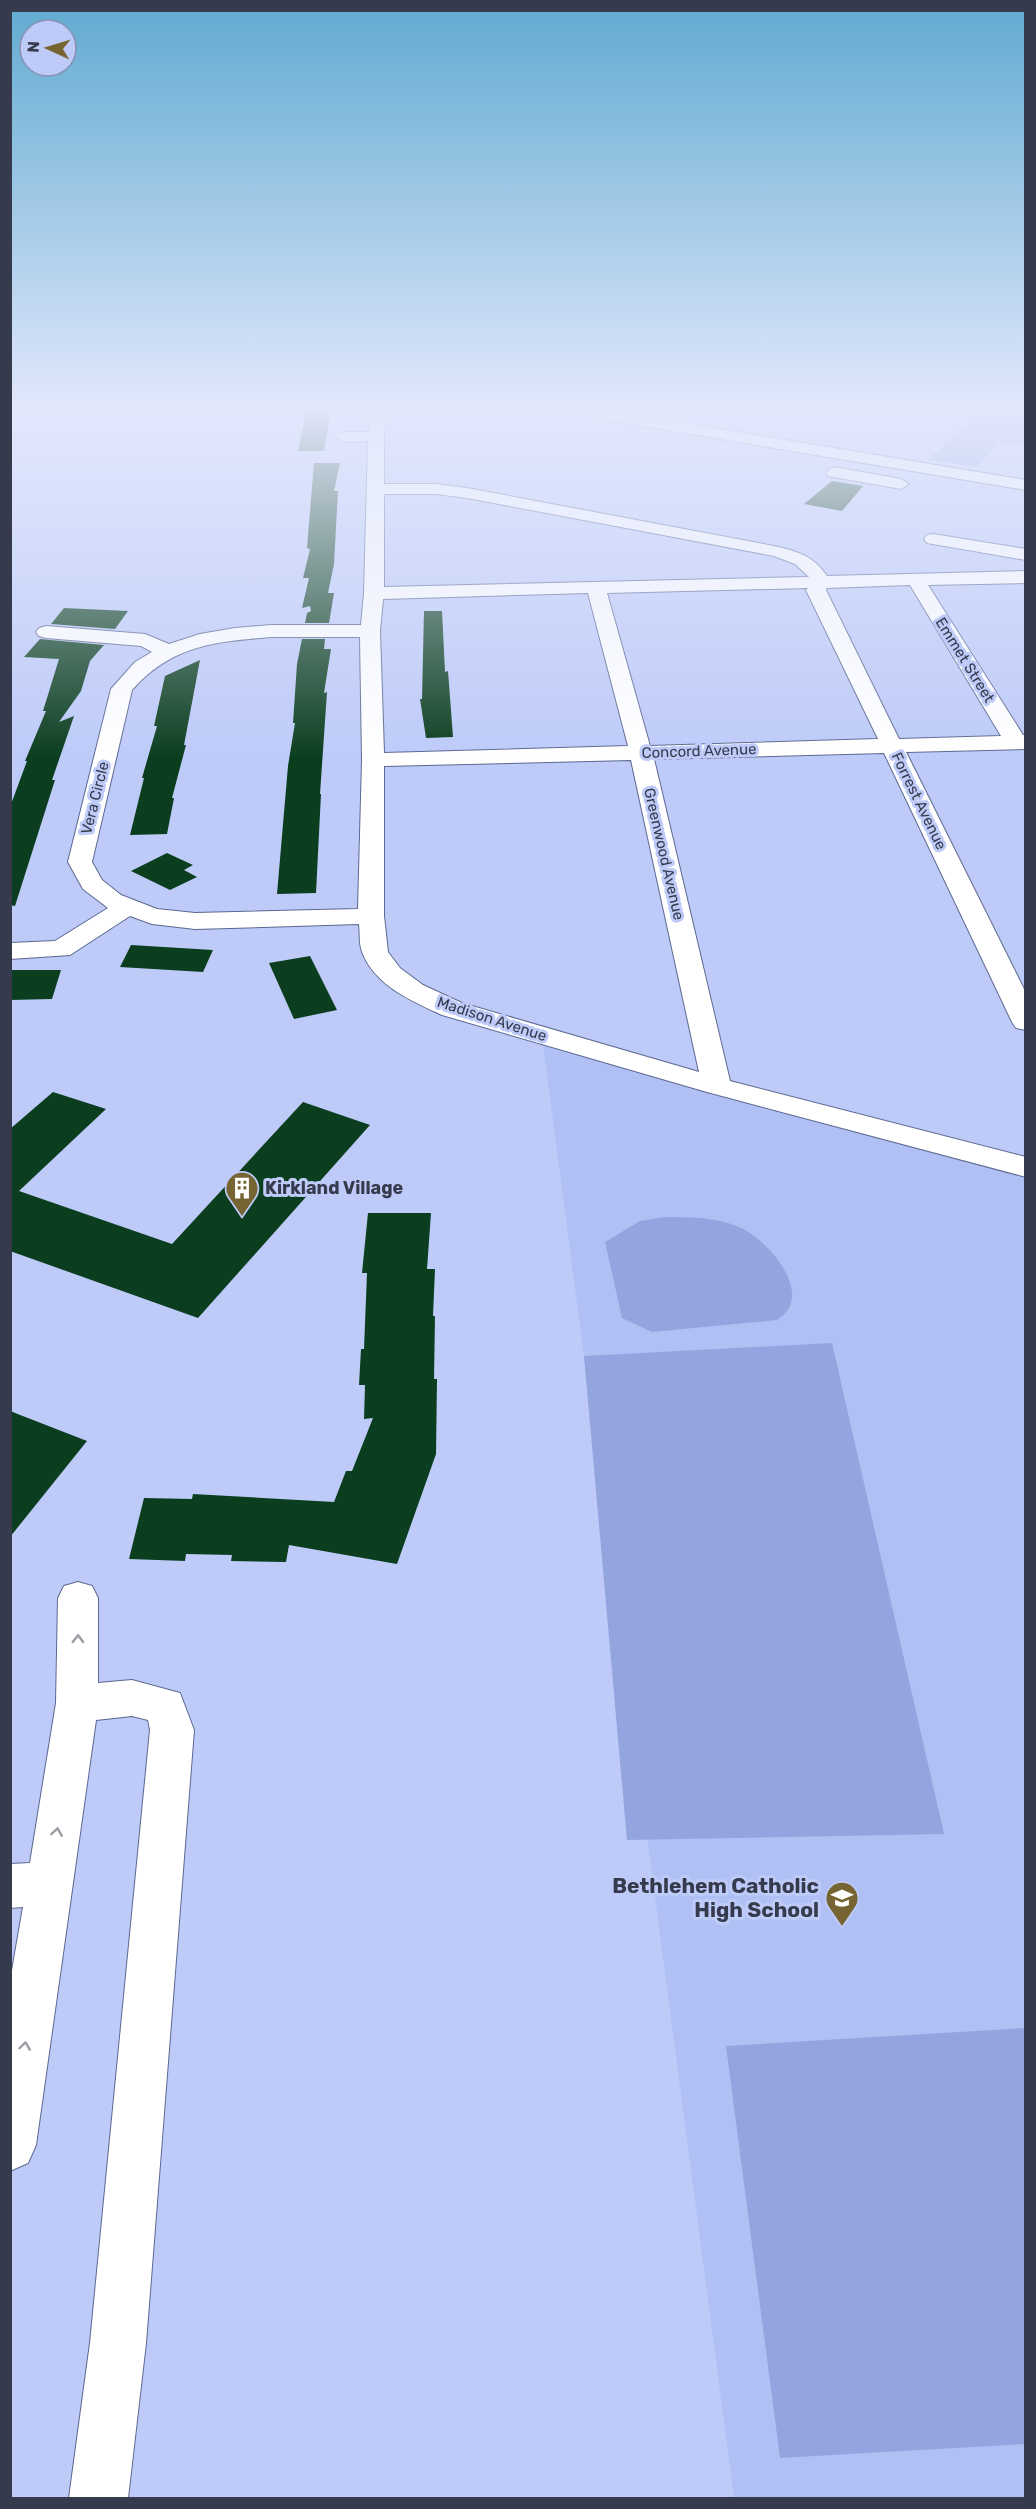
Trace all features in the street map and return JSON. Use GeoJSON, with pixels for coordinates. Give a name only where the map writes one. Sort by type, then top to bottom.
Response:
{"type":"FeatureCollection","features":[{"type":"Feature","properties":{"kind":"street","name":"Madison Avenue"},"geometry":{"type":"LineString","coordinates":[[375,523],[374,593],[370,631],[373,760],[371,916],[375,952],[390,974],[413,991],[452,1009],[717,1086],[1026,1167]]}},
{"type":"Feature","properties":{"kind":"street"},"geometry":{"type":"LineString","coordinates":[[626,523],[774,551],[802,559],[812,566],[821,581]]}},
{"type":"Feature","properties":{"kind":"street"},"geometry":{"type":"LineString","coordinates":[[933,539],[1026,555]]}},
{"type":"Feature","properties":{"kind":"street"},"geometry":{"type":"LineString","coordinates":[[374,593],[1026,577]]}},
{"type":"Feature","properties":{"kind":"street","name":"Emmet Street"},"geometry":{"type":"LineString","coordinates":[[915,579],[1021,742]]}},
{"type":"Feature","properties":{"kind":"street","name":"Forrest Avenue"},"geometry":{"type":"LineString","coordinates":[[821,581],[816,590],[1026,1022]]}},
{"type":"Feature","properties":{"kind":"street","name":"Greenwood Avenue"},"geometry":{"type":"LineString","coordinates":[[596,588],[641,753],[717,1086]]}},
{"type":"Feature","properties":{"kind":"street","name":"Vera Circle"},"geometry":{"type":"LineString","coordinates":[[370,631],[242,633],[206,638],[167,651],[144,663],[131,674],[122,688],[80,862],[92,884],[112,900],[152,916],[195,921],[371,916]]}},
{"type":"Feature","properties":{"kind":"street"},"geometry":{"type":"LineString","coordinates":[[46,632],[145,640],[167,651]]}},
{"type":"Feature","properties":{"kind":"street","name":"Concord Avenue"},"geometry":{"type":"LineString","coordinates":[[373,760],[1021,742]]}},
{"type":"Feature","properties":{"kind":"street"},"geometry":{"type":"LineString","coordinates":[[10,951],[61,949],[127,907]]}},
{"type":"Feature","properties":{"kind":"street"},"geometry":{"type":"LineString","coordinates":[[10,2145],[30,1885],[77,1703],[78,1598]]}},
{"type":"Feature","properties":{"kind":"street"},"geometry":{"type":"LineString","coordinates":[[77,1703],[132,1698],[165,1706],[172,1730],[118,2343],[99,2499]]}},
{"type":"Feature","properties":{"kind":"shaded area","name":"Bethlehem Catholic High School"},"geometry":{"type":"Polygon","coordinates":[[[542,1037],[1025,1164],[1025,2498],[734,2498],[542,1037]]]}},
{"type":"Feature","properties":{"kind":"shaded area"},"geometry":{"type":"Polygon","coordinates":[[[665,1217],[712,1219],[751,1233],[774,1255],[784,1269],[790,1283],[792,1297],[788,1310],[777,1320],[652,1332],[622,1318],[605,1242],[640,1221],[665,1217]]]}},
{"type":"Feature","properties":{"kind":"shaded area"},"geometry":{"type":"Polygon","coordinates":[[[832,1343],[944,1834],[627,1840],[584,1356],[832,1343]]]}},
{"type":"Feature","properties":{"kind":"shaded area"},"geometry":{"type":"Polygon","coordinates":[[[1025,2028],[1025,2444],[780,2458],[726,2046],[1025,2028]]]}},
{"type":"Feature","properties":{"kind":"building"},"geometry":{"type":"Polygon","coordinates":[[[309,523],[336,523],[334,564],[328,593],[334,593],[329,623],[305,623],[307,613],[311,611],[310,606],[302,608],[309,578],[303,578],[310,549],[307,548],[309,523]]]}},
{"type":"Feature","properties":{"kind":"building"},"geometry":{"type":"Polygon","coordinates":[[[64,608],[128,611],[115,629],[51,624],[64,608]]]}},
{"type":"Feature","properties":{"kind":"building"},"geometry":{"type":"Polygon","coordinates":[[[424,611],[442,611],[445,672],[448,671],[453,737],[426,738],[420,699],[422,699],[424,611]]]}},
{"type":"Feature","properties":{"kind":"building"},"geometry":{"type":"Polygon","coordinates":[[[40,639],[104,645],[90,661],[81,691],[59,722],[74,716],[52,780],[55,780],[15,906],[10,905],[10,807],[27,761],[25,761],[46,711],[43,711],[59,659],[24,657],[40,639]]]}},
{"type":"Feature","properties":{"kind":"building"},"geometry":{"type":"Polygon","coordinates":[[[302,639],[325,639],[324,649],[331,649],[324,693],[327,692],[316,893],[277,894],[288,766],[295,723],[293,723],[297,664],[302,639]]]}},
{"type":"Feature","properties":{"kind":"building"},"geometry":{"type":"Polygon","coordinates":[[[200,660],[184,745],[186,745],[172,798],[174,798],[167,834],[130,835],[144,778],[142,778],[157,726],[154,726],[165,676],[200,660]]]}},
{"type":"Feature","properties":{"kind":"building"},"geometry":{"type":"Polygon","coordinates":[[[167,853],[193,865],[184,870],[197,877],[170,890],[131,871],[167,853]]]}},
{"type":"Feature","properties":{"kind":"building"},"geometry":{"type":"Polygon","coordinates":[[[131,945],[213,950],[203,972],[120,967],[131,945]]]}},
{"type":"Feature","properties":{"kind":"building"},"geometry":{"type":"Polygon","coordinates":[[[310,956],[337,1010],[294,1019],[269,963],[310,956]]]}},
{"type":"Feature","properties":{"kind":"building"},"geometry":{"type":"Polygon","coordinates":[[[10,970],[61,970],[52,999],[10,1000],[10,970]]]}},
{"type":"Feature","properties":{"kind":"building","name":"Kirkland Village"},"geometry":{"type":"Polygon","coordinates":[[[53,1092],[106,1109],[19,1191],[172,1244],[303,1102],[370,1125],[198,1318],[10,1251],[10,1129],[53,1092]]]}},
{"type":"Feature","properties":{"kind":"building"},"geometry":{"type":"Polygon","coordinates":[[[368,1213],[431,1213],[427,1269],[435,1269],[433,1316],[435,1316],[434,1379],[437,1379],[436,1454],[397,1564],[289,1545],[286,1562],[231,1561],[232,1555],[186,1554],[185,1561],[129,1559],[144,1498],[192,1499],[193,1494],[334,1502],[346,1471],[352,1471],[373,1418],[364,1419],[365,1385],[359,1385],[361,1349],[364,1349],[367,1273],[362,1273],[368,1213]]]}},
{"type":"Feature","properties":{"kind":"building"},"geometry":{"type":"Polygon","coordinates":[[[10,1411],[87,1441],[10,1537],[10,1411]]]}},
{"type":"Feature","properties":{"kind":"place","name":"Kirkland Village"},"geometry":{"type":"Point","coordinates":[242,1217]}},
{"type":"Feature","properties":{"kind":"place","name":"Bethlehem Catholic High School"},"geometry":{"type":"Point","coordinates":[842,1927]}}]}
